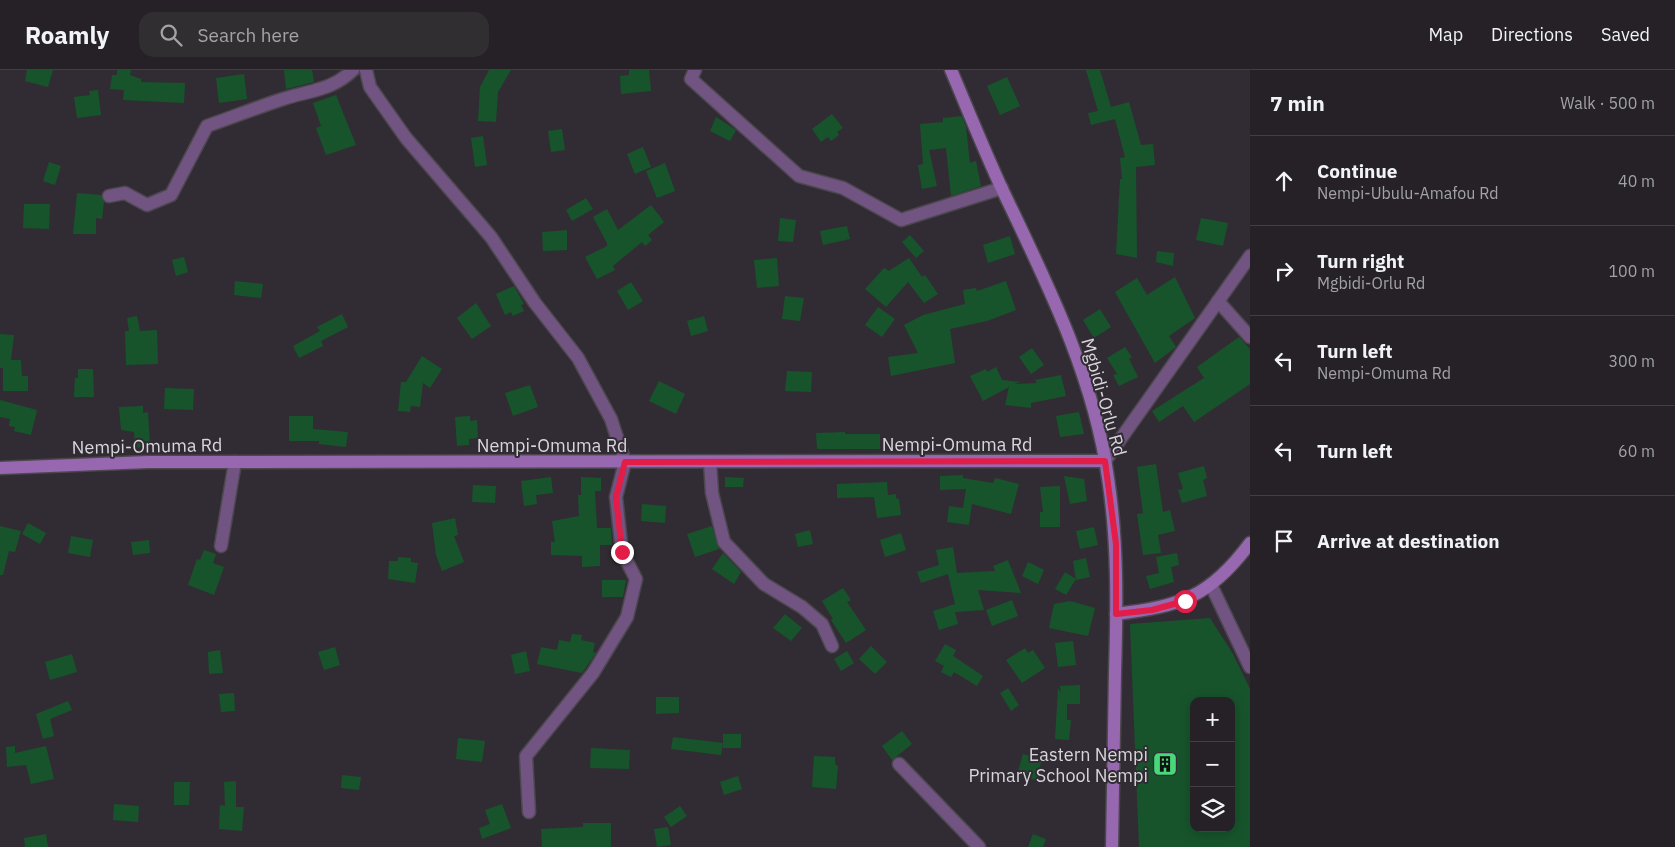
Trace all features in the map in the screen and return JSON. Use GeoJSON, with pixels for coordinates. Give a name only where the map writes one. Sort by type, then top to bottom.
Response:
{"type":"FeatureCollection","features":[{"type":"Feature","properties":{"kind":"street"},"geometry":{"type":"LineString","coordinates":[[109,196],[125,193],[147,205],[171,196],[207,126],[285,98],[321,90],[346,77],[353,70]]}},
{"type":"Feature","properties":{"kind":"street"},"geometry":{"type":"LineString","coordinates":[[366,70],[370,87],[406,138],[491,238],[535,304],[578,358],[611,419],[625,462],[616,497],[622,552],[636,579],[627,617],[592,673],[526,756],[530,812]]}},
{"type":"Feature","properties":{"kind":"street"},"geometry":{"type":"LineString","coordinates":[[695,70],[691,79],[800,176],[843,188],[902,220],[1002,188]]}},
{"type":"Feature","properties":{"kind":"street","name":"Mgbidi-Orlu Rd"},"geometry":{"type":"LineString","coordinates":[[954,74],[1002,188],[1055,303],[1080,367],[1105,461],[1116,544],[1112,847]]}},
{"type":"Feature","properties":{"kind":"street"},"geometry":{"type":"LineString","coordinates":[[1105,461],[1250,256]]}},
{"type":"Feature","properties":{"kind":"street"},"geometry":{"type":"LineString","coordinates":[[1218,301],[1250,337]]}},
{"type":"Feature","properties":{"kind":"street","name":"Nempi-Omuma Rd"},"geometry":{"type":"LineString","coordinates":[[0,468],[148,462],[1105,461]]}},
{"type":"Feature","properties":{"kind":"street"},"geometry":{"type":"LineString","coordinates":[[221,546],[236,462]]}},
{"type":"Feature","properties":{"kind":"street"},"geometry":{"type":"LineString","coordinates":[[710,462],[712,492],[724,542],[764,584],[802,607],[822,624],[832,646]]}},
{"type":"Feature","properties":{"kind":"street"},"geometry":{"type":"LineString","coordinates":[[1116,614],[1152,610],[1185,601],[1211,586],[1250,543]]}},
{"type":"Feature","properties":{"kind":"street"},"geometry":{"type":"LineString","coordinates":[[1211,586],[1250,667]]}},
{"type":"Feature","properties":{"kind":"street"},"geometry":{"type":"LineString","coordinates":[[898,764],[979,847]]}},
{"type":"Feature","properties":{"kind":"building"},"geometry":{"type":"Polygon","coordinates":[[[27,70],[53,70],[48,87],[25,81],[27,70]]]}},
{"type":"Feature","properties":{"kind":"building"},"geometry":{"type":"Polygon","coordinates":[[[117,70],[131,70],[130,75],[141,79],[141,82],[185,83],[184,103],[123,100],[124,90],[110,89],[112,75],[117,75],[117,70]]]}},
{"type":"Feature","properties":{"kind":"building"},"geometry":{"type":"Polygon","coordinates":[[[284,70],[312,70],[314,82],[286,89],[284,70]]]}},
{"type":"Feature","properties":{"kind":"building"},"geometry":{"type":"Polygon","coordinates":[[[489,70],[511,70],[498,92],[496,122],[478,121],[480,87],[489,70]]]}},
{"type":"Feature","properties":{"kind":"building"},"geometry":{"type":"Polygon","coordinates":[[[629,70],[649,70],[651,91],[621,94],[620,76],[629,75],[629,70]]]}},
{"type":"Feature","properties":{"kind":"building"},"geometry":{"type":"Polygon","coordinates":[[[1086,70],[1100,70],[1111,107],[1129,102],[1141,145],[1153,144],[1155,165],[1136,167],[1137,258],[1116,254],[1120,179],[1122,179],[1120,158],[1125,157],[1115,119],[1091,125],[1088,113],[1098,111],[1086,70]]]}},
{"type":"Feature","properties":{"kind":"building"},"geometry":{"type":"Polygon","coordinates":[[[244,74],[247,99],[219,103],[216,78],[244,74]]]}},
{"type":"Feature","properties":{"kind":"building"},"geometry":{"type":"Polygon","coordinates":[[[1007,77],[1020,106],[1000,115],[987,86],[1007,77]]]}},
{"type":"Feature","properties":{"kind":"building"},"geometry":{"type":"Polygon","coordinates":[[[98,90],[101,115],[77,118],[74,97],[90,95],[89,91],[98,90]]]}},
{"type":"Feature","properties":{"kind":"building"},"geometry":{"type":"Polygon","coordinates":[[[336,95],[356,145],[326,155],[316,128],[321,126],[313,103],[336,95]]]}},
{"type":"Feature","properties":{"kind":"building"},"geometry":{"type":"Polygon","coordinates":[[[832,114],[843,128],[837,132],[839,135],[831,141],[828,137],[821,142],[812,129],[832,114]]]}},
{"type":"Feature","properties":{"kind":"building"},"geometry":{"type":"Polygon","coordinates":[[[962,116],[966,127],[970,163],[976,161],[981,186],[951,196],[946,148],[929,150],[937,186],[922,189],[918,165],[923,164],[920,124],[943,122],[943,118],[962,116]]]}},
{"type":"Feature","properties":{"kind":"building"},"geometry":{"type":"Polygon","coordinates":[[[716,117],[736,130],[730,141],[710,131],[716,117]]]}},
{"type":"Feature","properties":{"kind":"building"},"geometry":{"type":"Polygon","coordinates":[[[562,129],[565,150],[551,152],[548,131],[562,129]]]}},
{"type":"Feature","properties":{"kind":"building"},"geometry":{"type":"Polygon","coordinates":[[[483,136],[487,165],[475,167],[471,138],[483,136]]]}},
{"type":"Feature","properties":{"kind":"building"},"geometry":{"type":"Polygon","coordinates":[[[643,147],[651,167],[635,174],[627,154],[643,147]]]}},
{"type":"Feature","properties":{"kind":"building"},"geometry":{"type":"Polygon","coordinates":[[[49,162],[61,166],[55,185],[43,181],[49,162]]]}},
{"type":"Feature","properties":{"kind":"building"},"geometry":{"type":"Polygon","coordinates":[[[665,163],[675,191],[657,198],[646,171],[665,163]]]}},
{"type":"Feature","properties":{"kind":"building"},"geometry":{"type":"Polygon","coordinates":[[[77,193],[101,195],[104,202],[102,219],[96,218],[96,234],[73,234],[77,193]]]}},
{"type":"Feature","properties":{"kind":"building"},"geometry":{"type":"Polygon","coordinates":[[[586,198],[593,209],[572,221],[566,210],[586,198]]]}},
{"type":"Feature","properties":{"kind":"building"},"geometry":{"type":"Polygon","coordinates":[[[24,204],[50,204],[49,229],[23,228],[24,204]]]}},
{"type":"Feature","properties":{"kind":"building"},"geometry":{"type":"Polygon","coordinates":[[[651,205],[664,222],[648,235],[652,240],[645,246],[642,242],[613,266],[615,270],[597,279],[585,257],[607,246],[607,243],[593,217],[607,209],[618,230],[651,205]]]}},
{"type":"Feature","properties":{"kind":"building"},"geometry":{"type":"Polygon","coordinates":[[[780,218],[796,220],[793,242],[778,241],[780,218]]]}},
{"type":"Feature","properties":{"kind":"building"},"geometry":{"type":"Polygon","coordinates":[[[1201,218],[1228,223],[1223,246],[1196,240],[1201,218]]]}},
{"type":"Feature","properties":{"kind":"building"},"geometry":{"type":"Polygon","coordinates":[[[847,226],[850,239],[823,245],[820,231],[847,226]]]}},
{"type":"Feature","properties":{"kind":"building"},"geometry":{"type":"Polygon","coordinates":[[[567,230],[567,250],[543,251],[542,232],[567,230]]]}},
{"type":"Feature","properties":{"kind":"building"},"geometry":{"type":"Polygon","coordinates":[[[910,235],[924,251],[916,258],[902,242],[910,235]]]}},
{"type":"Feature","properties":{"kind":"building"},"geometry":{"type":"Polygon","coordinates":[[[1010,236],[1015,254],[988,263],[983,245],[1010,236]]]}},
{"type":"Feature","properties":{"kind":"building"},"geometry":{"type":"Polygon","coordinates":[[[1157,251],[1174,253],[1173,266],[1156,262],[1157,251]]]}},
{"type":"Feature","properties":{"kind":"building"},"geometry":{"type":"Polygon","coordinates":[[[184,257],[188,272],[176,276],[172,260],[184,257]]]}},
{"type":"Feature","properties":{"kind":"building"},"geometry":{"type":"Polygon","coordinates":[[[777,258],[779,286],[757,288],[754,260],[777,258]]]}},
{"type":"Feature","properties":{"kind":"building"},"geometry":{"type":"Polygon","coordinates":[[[909,258],[922,277],[925,275],[938,294],[924,303],[908,282],[886,307],[865,289],[884,268],[889,271],[909,258]]]}},
{"type":"Feature","properties":{"kind":"building"},"geometry":{"type":"Polygon","coordinates":[[[1175,277],[1195,318],[1169,336],[1176,347],[1155,363],[1115,292],[1137,278],[1147,295],[1175,277]]]}},
{"type":"Feature","properties":{"kind":"building"},"geometry":{"type":"Polygon","coordinates":[[[235,281],[263,284],[261,298],[234,295],[235,281]]]}},
{"type":"Feature","properties":{"kind":"building"},"geometry":{"type":"Polygon","coordinates":[[[1006,281],[1016,310],[987,321],[950,329],[955,363],[891,376],[888,357],[918,353],[904,325],[923,315],[965,304],[963,290],[976,288],[977,291],[1006,281]]]}},
{"type":"Feature","properties":{"kind":"building"},"geometry":{"type":"Polygon","coordinates":[[[631,282],[643,301],[628,310],[617,291],[631,282]]]}},
{"type":"Feature","properties":{"kind":"building"},"geometry":{"type":"Polygon","coordinates":[[[514,286],[524,304],[521,305],[524,311],[513,316],[511,312],[505,315],[496,294],[514,286]]]}},
{"type":"Feature","properties":{"kind":"building"},"geometry":{"type":"Polygon","coordinates":[[[785,296],[804,298],[800,321],[782,319],[785,296]]]}},
{"type":"Feature","properties":{"kind":"building"},"geometry":{"type":"Polygon","coordinates":[[[476,303],[491,326],[472,339],[457,318],[476,303]]]}},
{"type":"Feature","properties":{"kind":"building"},"geometry":{"type":"Polygon","coordinates":[[[878,307],[895,319],[882,337],[865,325],[878,307]]]}},
{"type":"Feature","properties":{"kind":"building"},"geometry":{"type":"Polygon","coordinates":[[[1100,309],[1111,327],[1094,338],[1083,320],[1100,309]]]}},
{"type":"Feature","properties":{"kind":"building"},"geometry":{"type":"Polygon","coordinates":[[[342,314],[348,327],[321,341],[323,346],[299,358],[293,346],[320,331],[317,327],[342,314]]]}},
{"type":"Feature","properties":{"kind":"building"},"geometry":{"type":"Polygon","coordinates":[[[137,316],[140,331],[157,330],[158,364],[126,365],[125,331],[129,331],[127,318],[137,316]]]}},
{"type":"Feature","properties":{"kind":"building"},"geometry":{"type":"Polygon","coordinates":[[[704,316],[708,331],[691,336],[687,321],[704,316]]]}},
{"type":"Feature","properties":{"kind":"building"},"geometry":{"type":"Polygon","coordinates":[[[0,334],[14,335],[11,360],[21,360],[22,376],[28,376],[28,391],[3,391],[3,368],[0,368],[0,334]]]}},
{"type":"Feature","properties":{"kind":"building"},"geometry":{"type":"Polygon","coordinates":[[[1239,337],[1250,349],[1250,384],[1194,422],[1183,406],[1159,422],[1152,411],[1204,378],[1197,367],[1239,337]]]}},
{"type":"Feature","properties":{"kind":"building"},"geometry":{"type":"Polygon","coordinates":[[[1125,347],[1132,357],[1129,359],[1138,377],[1119,386],[1113,375],[1117,374],[1107,358],[1125,347]]]}},
{"type":"Feature","properties":{"kind":"building"},"geometry":{"type":"Polygon","coordinates":[[[1032,348],[1044,365],[1031,374],[1019,357],[1032,348]]]}},
{"type":"Feature","properties":{"kind":"building"},"geometry":{"type":"Polygon","coordinates":[[[422,356],[442,369],[430,388],[423,383],[420,407],[411,406],[410,412],[398,411],[401,382],[406,382],[422,356]]]}},
{"type":"Feature","properties":{"kind":"building"},"geometry":{"type":"Polygon","coordinates":[[[996,367],[1002,380],[1020,382],[1014,384],[1037,383],[1035,380],[1061,375],[1066,396],[1031,403],[1031,408],[1005,405],[1009,387],[983,401],[970,376],[986,369],[987,372],[996,367]]]}},
{"type":"Feature","properties":{"kind":"building"},"geometry":{"type":"Polygon","coordinates":[[[78,369],[93,369],[94,397],[74,397],[75,378],[78,378],[78,369]]]}},
{"type":"Feature","properties":{"kind":"building"},"geometry":{"type":"Polygon","coordinates":[[[787,371],[812,372],[811,392],[785,391],[787,371]]]}},
{"type":"Feature","properties":{"kind":"building"},"geometry":{"type":"Polygon","coordinates":[[[659,381],[685,394],[676,414],[649,401],[659,381]]]}},
{"type":"Feature","properties":{"kind":"building"},"geometry":{"type":"Polygon","coordinates":[[[530,385],[538,407],[513,416],[505,393],[530,385]]]}},
{"type":"Feature","properties":{"kind":"building"},"geometry":{"type":"Polygon","coordinates":[[[165,388],[194,389],[193,410],[164,409],[165,388]]]}},
{"type":"Feature","properties":{"kind":"building"},"geometry":{"type":"Polygon","coordinates":[[[0,400],[37,410],[31,435],[14,431],[15,427],[9,426],[10,419],[0,417],[0,400]]]}},
{"type":"Feature","properties":{"kind":"building"},"geometry":{"type":"Polygon","coordinates":[[[143,406],[143,413],[148,412],[150,446],[135,448],[134,432],[121,430],[119,407],[143,406]]]}},
{"type":"Feature","properties":{"kind":"building"},"geometry":{"type":"Polygon","coordinates":[[[1079,412],[1084,434],[1060,437],[1056,416],[1079,412]]]}},
{"type":"Feature","properties":{"kind":"building"},"geometry":{"type":"Polygon","coordinates":[[[289,416],[313,416],[313,429],[348,432],[346,447],[319,444],[319,441],[289,441],[289,416]]]}},
{"type":"Feature","properties":{"kind":"building"},"geometry":{"type":"Polygon","coordinates":[[[470,416],[470,421],[477,420],[478,438],[469,439],[469,445],[457,446],[455,417],[470,416]]]}},
{"type":"Feature","properties":{"kind":"building"},"geometry":{"type":"Polygon","coordinates":[[[845,432],[845,434],[880,434],[880,449],[817,449],[816,433],[845,432]]]}},
{"type":"Feature","properties":{"kind":"building"},"geometry":{"type":"Polygon","coordinates":[[[1156,464],[1163,512],[1170,510],[1175,531],[1158,535],[1161,553],[1143,555],[1137,514],[1143,513],[1137,467],[1156,464]]]}},
{"type":"Feature","properties":{"kind":"building"},"geometry":{"type":"Polygon","coordinates":[[[1204,466],[1207,478],[1203,480],[1207,496],[1182,503],[1178,490],[1183,489],[1178,473],[1204,466]]]}},
{"type":"Feature","properties":{"kind":"building"},"geometry":{"type":"Polygon","coordinates":[[[963,475],[963,478],[993,483],[995,478],[1019,484],[1011,514],[972,504],[969,525],[947,522],[949,506],[963,508],[966,489],[940,490],[940,476],[963,475]]]}},
{"type":"Feature","properties":{"kind":"building"},"geometry":{"type":"Polygon","coordinates":[[[1064,476],[1084,479],[1087,501],[1070,504],[1064,476]]]}},
{"type":"Feature","properties":{"kind":"building"},"geometry":{"type":"Polygon","coordinates":[[[551,477],[553,493],[536,495],[537,504],[524,506],[521,481],[551,477]]]}},
{"type":"Feature","properties":{"kind":"building"},"geometry":{"type":"Polygon","coordinates":[[[581,477],[601,478],[601,491],[595,491],[597,528],[611,528],[612,545],[600,545],[600,566],[582,567],[582,556],[551,555],[551,542],[555,542],[552,521],[579,516],[578,495],[581,495],[581,477]]]}},
{"type":"Feature","properties":{"kind":"building"},"geometry":{"type":"Polygon","coordinates":[[[725,477],[744,478],[743,487],[725,487],[725,477]]]}},
{"type":"Feature","properties":{"kind":"building"},"geometry":{"type":"Polygon","coordinates":[[[887,482],[888,495],[896,494],[896,498],[899,499],[901,515],[877,518],[874,497],[837,498],[837,484],[887,482]]]}},
{"type":"Feature","properties":{"kind":"building"},"geometry":{"type":"Polygon","coordinates":[[[473,485],[496,486],[495,503],[472,502],[473,485]]]}},
{"type":"Feature","properties":{"kind":"building"},"geometry":{"type":"Polygon","coordinates":[[[1060,486],[1060,527],[1040,527],[1040,512],[1043,512],[1040,487],[1060,486]]]}},
{"type":"Feature","properties":{"kind":"building"},"geometry":{"type":"Polygon","coordinates":[[[642,504],[666,506],[665,523],[641,521],[642,504]]]}},
{"type":"Feature","properties":{"kind":"building"},"geometry":{"type":"Polygon","coordinates":[[[455,518],[458,535],[454,536],[464,562],[442,571],[436,555],[432,523],[455,518]]]}},
{"type":"Feature","properties":{"kind":"building"},"geometry":{"type":"Polygon","coordinates":[[[28,523],[46,533],[40,544],[22,534],[28,523]]]}},
{"type":"Feature","properties":{"kind":"building"},"geometry":{"type":"Polygon","coordinates":[[[0,526],[21,531],[15,552],[9,551],[3,575],[0,575],[0,526]]]}},
{"type":"Feature","properties":{"kind":"building"},"geometry":{"type":"Polygon","coordinates":[[[712,526],[719,549],[695,557],[687,534],[712,526]]]}},
{"type":"Feature","properties":{"kind":"building"},"geometry":{"type":"Polygon","coordinates":[[[1094,527],[1098,545],[1080,549],[1076,531],[1094,527]]]}},
{"type":"Feature","properties":{"kind":"building"},"geometry":{"type":"Polygon","coordinates":[[[810,530],[813,544],[798,547],[795,534],[810,530]]]}},
{"type":"Feature","properties":{"kind":"building"},"geometry":{"type":"Polygon","coordinates":[[[901,533],[906,550],[885,557],[880,540],[901,533]]]}},
{"type":"Feature","properties":{"kind":"building"},"geometry":{"type":"Polygon","coordinates":[[[71,536],[93,540],[90,557],[68,553],[71,536]]]}},
{"type":"Feature","properties":{"kind":"building"},"geometry":{"type":"Polygon","coordinates":[[[149,540],[150,553],[133,555],[131,542],[149,540]]]}},
{"type":"Feature","properties":{"kind":"building"},"geometry":{"type":"Polygon","coordinates":[[[953,547],[957,573],[995,571],[993,566],[1008,560],[1021,593],[978,590],[984,610],[955,612],[958,624],[939,630],[933,611],[955,604],[948,574],[921,583],[917,572],[939,565],[936,550],[953,547]]]}},
{"type":"Feature","properties":{"kind":"building"},"geometry":{"type":"Polygon","coordinates":[[[204,550],[216,554],[213,563],[224,567],[214,595],[188,585],[197,559],[200,560],[204,550]]]}},
{"type":"Feature","properties":{"kind":"building"},"geometry":{"type":"Polygon","coordinates":[[[723,553],[741,572],[734,584],[712,569],[723,553]]]}},
{"type":"Feature","properties":{"kind":"building"},"geometry":{"type":"Polygon","coordinates":[[[1177,553],[1179,565],[1171,567],[1174,582],[1150,589],[1146,576],[1159,573],[1156,557],[1177,553]]]}},
{"type":"Feature","properties":{"kind":"building"},"geometry":{"type":"Polygon","coordinates":[[[398,557],[411,558],[411,562],[418,563],[415,583],[388,579],[389,561],[398,561],[398,557]]]}},
{"type":"Feature","properties":{"kind":"building"},"geometry":{"type":"Polygon","coordinates":[[[1086,558],[1090,577],[1076,580],[1073,561],[1086,558]]]}},
{"type":"Feature","properties":{"kind":"building"},"geometry":{"type":"Polygon","coordinates":[[[1028,562],[1044,570],[1038,584],[1022,576],[1028,562]]]}},
{"type":"Feature","properties":{"kind":"building"},"geometry":{"type":"Polygon","coordinates":[[[1065,572],[1076,579],[1066,595],[1055,589],[1065,572]]]}},
{"type":"Feature","properties":{"kind":"building"},"geometry":{"type":"Polygon","coordinates":[[[602,580],[626,580],[623,597],[602,597],[602,580]]]}},
{"type":"Feature","properties":{"kind":"building"},"geometry":{"type":"Polygon","coordinates":[[[843,588],[851,600],[847,602],[866,630],[846,643],[831,620],[833,619],[822,601],[843,588]]]}},
{"type":"Feature","properties":{"kind":"building"},"geometry":{"type":"Polygon","coordinates":[[[1012,600],[1018,616],[992,626],[986,610],[1012,600]]]}},
{"type":"Feature","properties":{"kind":"building"},"geometry":{"type":"Polygon","coordinates":[[[1070,601],[1095,608],[1088,636],[1049,628],[1054,604],[1070,601]]]}},
{"type":"Feature","properties":{"kind":"building"},"geometry":{"type":"Polygon","coordinates":[[[785,614],[802,628],[791,641],[773,628],[785,614]]]}},
{"type":"Feature","properties":{"kind":"building","name":"Eastern Nempi Primary School Nempi"},"geometry":{"type":"Polygon","coordinates":[[[1210,618],[1233,654],[1250,689],[1250,847],[1139,847],[1130,624],[1210,618]]]}},
{"type":"Feature","properties":{"kind":"building"},"geometry":{"type":"Polygon","coordinates":[[[572,634],[582,635],[581,640],[595,643],[593,652],[596,653],[582,673],[537,664],[541,647],[557,650],[559,640],[570,642],[572,634]]]}},
{"type":"Feature","properties":{"kind":"building"},"geometry":{"type":"Polygon","coordinates":[[[1073,641],[1076,665],[1058,667],[1055,643],[1073,641]]]}},
{"type":"Feature","properties":{"kind":"building"},"geometry":{"type":"Polygon","coordinates":[[[945,644],[956,650],[953,656],[983,676],[977,686],[954,672],[951,677],[941,672],[944,666],[935,661],[945,644]]]}},
{"type":"Feature","properties":{"kind":"building"},"geometry":{"type":"Polygon","coordinates":[[[871,646],[887,662],[875,674],[859,659],[871,646]]]}},
{"type":"Feature","properties":{"kind":"building"},"geometry":{"type":"Polygon","coordinates":[[[335,647],[340,665],[324,670],[318,652],[335,647]]]}},
{"type":"Feature","properties":{"kind":"building"},"geometry":{"type":"Polygon","coordinates":[[[1025,648],[1028,653],[1033,650],[1045,668],[1022,683],[1006,660],[1025,648]]]}},
{"type":"Feature","properties":{"kind":"building"},"geometry":{"type":"Polygon","coordinates":[[[220,650],[223,673],[209,674],[208,652],[220,650]]]}},
{"type":"Feature","properties":{"kind":"building"},"geometry":{"type":"Polygon","coordinates":[[[526,651],[530,671],[515,674],[511,655],[526,651]]]}},
{"type":"Feature","properties":{"kind":"building"},"geometry":{"type":"Polygon","coordinates":[[[847,651],[854,663],[841,671],[834,659],[847,651]]]}},
{"type":"Feature","properties":{"kind":"building"},"geometry":{"type":"Polygon","coordinates":[[[72,654],[77,672],[50,680],[45,662],[72,654]]]}},
{"type":"Feature","properties":{"kind":"building"},"geometry":{"type":"Polygon","coordinates":[[[1080,685],[1080,704],[1067,704],[1067,720],[1071,720],[1069,740],[1055,739],[1058,688],[1061,693],[1060,686],[1080,685]]]}},
{"type":"Feature","properties":{"kind":"building"},"geometry":{"type":"Polygon","coordinates":[[[1008,688],[1019,705],[1011,711],[1000,693],[1008,688]]]}},
{"type":"Feature","properties":{"kind":"building"},"geometry":{"type":"Polygon","coordinates":[[[234,693],[235,711],[221,712],[219,694],[234,693]]]}},
{"type":"Feature","properties":{"kind":"building"},"geometry":{"type":"Polygon","coordinates":[[[656,697],[679,697],[679,713],[656,714],[656,697]]]}},
{"type":"Feature","properties":{"kind":"building"},"geometry":{"type":"Polygon","coordinates":[[[68,701],[72,710],[50,719],[54,736],[43,739],[36,714],[68,701]]]}},
{"type":"Feature","properties":{"kind":"building"},"geometry":{"type":"Polygon","coordinates":[[[902,731],[912,744],[892,760],[882,746],[902,731]]]}},
{"type":"Feature","properties":{"kind":"building"},"geometry":{"type":"Polygon","coordinates":[[[723,734],[741,734],[741,748],[723,748],[723,734]]]}},
{"type":"Feature","properties":{"kind":"building"},"geometry":{"type":"Polygon","coordinates":[[[673,737],[723,743],[721,755],[671,749],[673,737]]]}},
{"type":"Feature","properties":{"kind":"building"},"geometry":{"type":"Polygon","coordinates":[[[458,738],[485,741],[482,762],[456,759],[458,738]]]}},
{"type":"Feature","properties":{"kind":"building"},"geometry":{"type":"Polygon","coordinates":[[[15,746],[15,753],[46,746],[54,779],[31,784],[26,765],[7,767],[6,747],[15,746]]]}},
{"type":"Feature","properties":{"kind":"building"},"geometry":{"type":"Polygon","coordinates":[[[591,748],[630,750],[629,769],[590,768],[591,748]]]}},
{"type":"Feature","properties":{"kind":"building"},"geometry":{"type":"Polygon","coordinates":[[[1023,754],[1042,759],[1036,780],[1017,775],[1023,754]]]}},
{"type":"Feature","properties":{"kind":"building"},"geometry":{"type":"Polygon","coordinates":[[[814,756],[835,757],[835,764],[838,766],[836,789],[812,787],[814,756]]]}},
{"type":"Feature","properties":{"kind":"building"},"geometry":{"type":"Polygon","coordinates":[[[342,775],[361,777],[359,790],[341,788],[342,775]]]}},
{"type":"Feature","properties":{"kind":"building"},"geometry":{"type":"Polygon","coordinates":[[[738,776],[742,789],[724,795],[720,782],[738,776]]]}},
{"type":"Feature","properties":{"kind":"building"},"geometry":{"type":"Polygon","coordinates":[[[236,781],[236,807],[244,807],[242,831],[219,829],[220,805],[225,806],[224,782],[236,781]]]}},
{"type":"Feature","properties":{"kind":"building"},"geometry":{"type":"Polygon","coordinates":[[[174,782],[190,782],[189,805],[174,805],[174,782]]]}},
{"type":"Feature","properties":{"kind":"building"},"geometry":{"type":"Polygon","coordinates":[[[114,804],[139,806],[138,822],[113,820],[114,804]]]}},
{"type":"Feature","properties":{"kind":"building"},"geometry":{"type":"Polygon","coordinates":[[[502,804],[511,828],[482,839],[479,828],[490,824],[485,810],[502,804]]]}},
{"type":"Feature","properties":{"kind":"building"},"geometry":{"type":"Polygon","coordinates":[[[680,806],[687,816],[671,827],[664,817],[680,806]]]}},
{"type":"Feature","properties":{"kind":"building"},"geometry":{"type":"Polygon","coordinates":[[[583,823],[611,823],[611,847],[542,847],[541,829],[583,827],[583,823]]]}},
{"type":"Feature","properties":{"kind":"building"},"geometry":{"type":"Polygon","coordinates":[[[668,827],[671,845],[657,847],[654,829],[668,827]]]}},
{"type":"Feature","properties":{"kind":"building"},"geometry":{"type":"Polygon","coordinates":[[[46,834],[48,847],[25,847],[24,838],[46,834]]]}},
{"type":"Feature","properties":{"kind":"building"},"geometry":{"type":"Polygon","coordinates":[[[1033,834],[1046,839],[1043,847],[1028,847],[1033,834]]]}},
{"type":"Feature","properties":{"kind":"place","name":"Eastern Nempi Primary School Nempi"},"geometry":{"type":"Point","coordinates":[1165,764]}},
{"type":"Feature","properties":{"kind":"route"},"geometry":{"type":"LineString","coordinates":[[622,552],[616,497],[625,462],[1105,461],[1116,544],[1116,614],[1152,610],[1185,601]]}}]}
